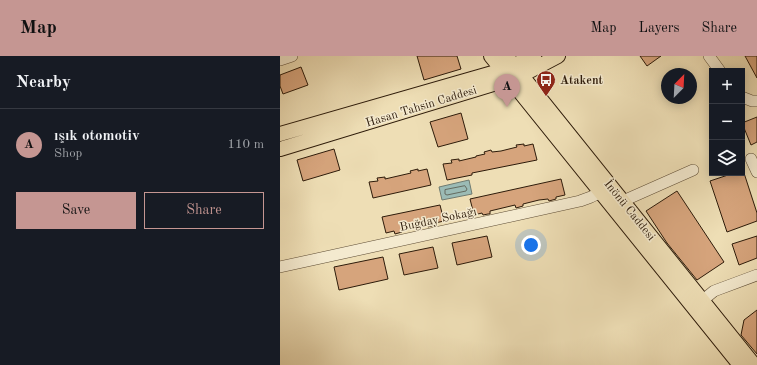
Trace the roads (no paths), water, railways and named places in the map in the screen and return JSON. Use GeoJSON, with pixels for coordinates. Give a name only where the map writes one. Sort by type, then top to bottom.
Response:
{"type":"FeatureCollection","features":[{"type":"Feature","properties":{"kind":"main road","name":"İnönü Caddesi"},"geometry":{"type":"LineString","coordinates":[[491,56],[511,69],[623,201],[698,303],[754,365]]}},
{"type":"Feature","properties":{"kind":"main road","name":"Hasan Tahsin Caddesi"},"geometry":{"type":"LineString","coordinates":[[280,149],[511,69],[534,56]]}},
{"type":"Feature","properties":{"kind":"main road","name":"Hasan Tahsin Caddesi"},"geometry":{"type":"LineString","coordinates":[[280,134],[558,56]]}},
{"type":"Feature","properties":{"kind":"main road"},"geometry":{"type":"LineString","coordinates":[[511,69],[601,192],[698,303],[740,365]]}},
{"type":"Feature","properties":{"kind":"street"},"geometry":{"type":"LineString","coordinates":[[280,60],[292,56]]}},
{"type":"Feature","properties":{"kind":"street"},"geometry":{"type":"LineString","coordinates":[[710,56],[718,68]]}},
{"type":"Feature","properties":{"kind":"street"},"geometry":{"type":"LineString","coordinates":[[745,98],[757,101]]}},
{"type":"Feature","properties":{"kind":"street"},"geometry":{"type":"LineString","coordinates":[[751,159],[757,172]]}},
{"type":"Feature","properties":{"kind":"street"},"geometry":{"type":"LineString","coordinates":[[623,201],[693,170]]}},
{"type":"Feature","properties":{"kind":"street","name":"Buğday Sokağı"},"geometry":{"type":"LineString","coordinates":[[280,267],[580,201],[601,192]]}},
{"type":"Feature","properties":{"kind":"street"},"geometry":{"type":"LineString","coordinates":[[698,303],[714,291],[757,275]]}},
{"type":"Feature","properties":{"kind":"water"},"geometry":{"type":"Polygon","coordinates":[[[469,180],[472,194],[442,200],[439,187],[469,180]]]}},
{"type":"Feature","properties":{"kind":"place","name":"Atakent"},"geometry":{"type":"Point","coordinates":[546,97]}},
{"type":"Feature","properties":{"kind":"place","name":"ışık otomotiv"},"geometry":{"type":"Point","coordinates":[507,107]}}]}
